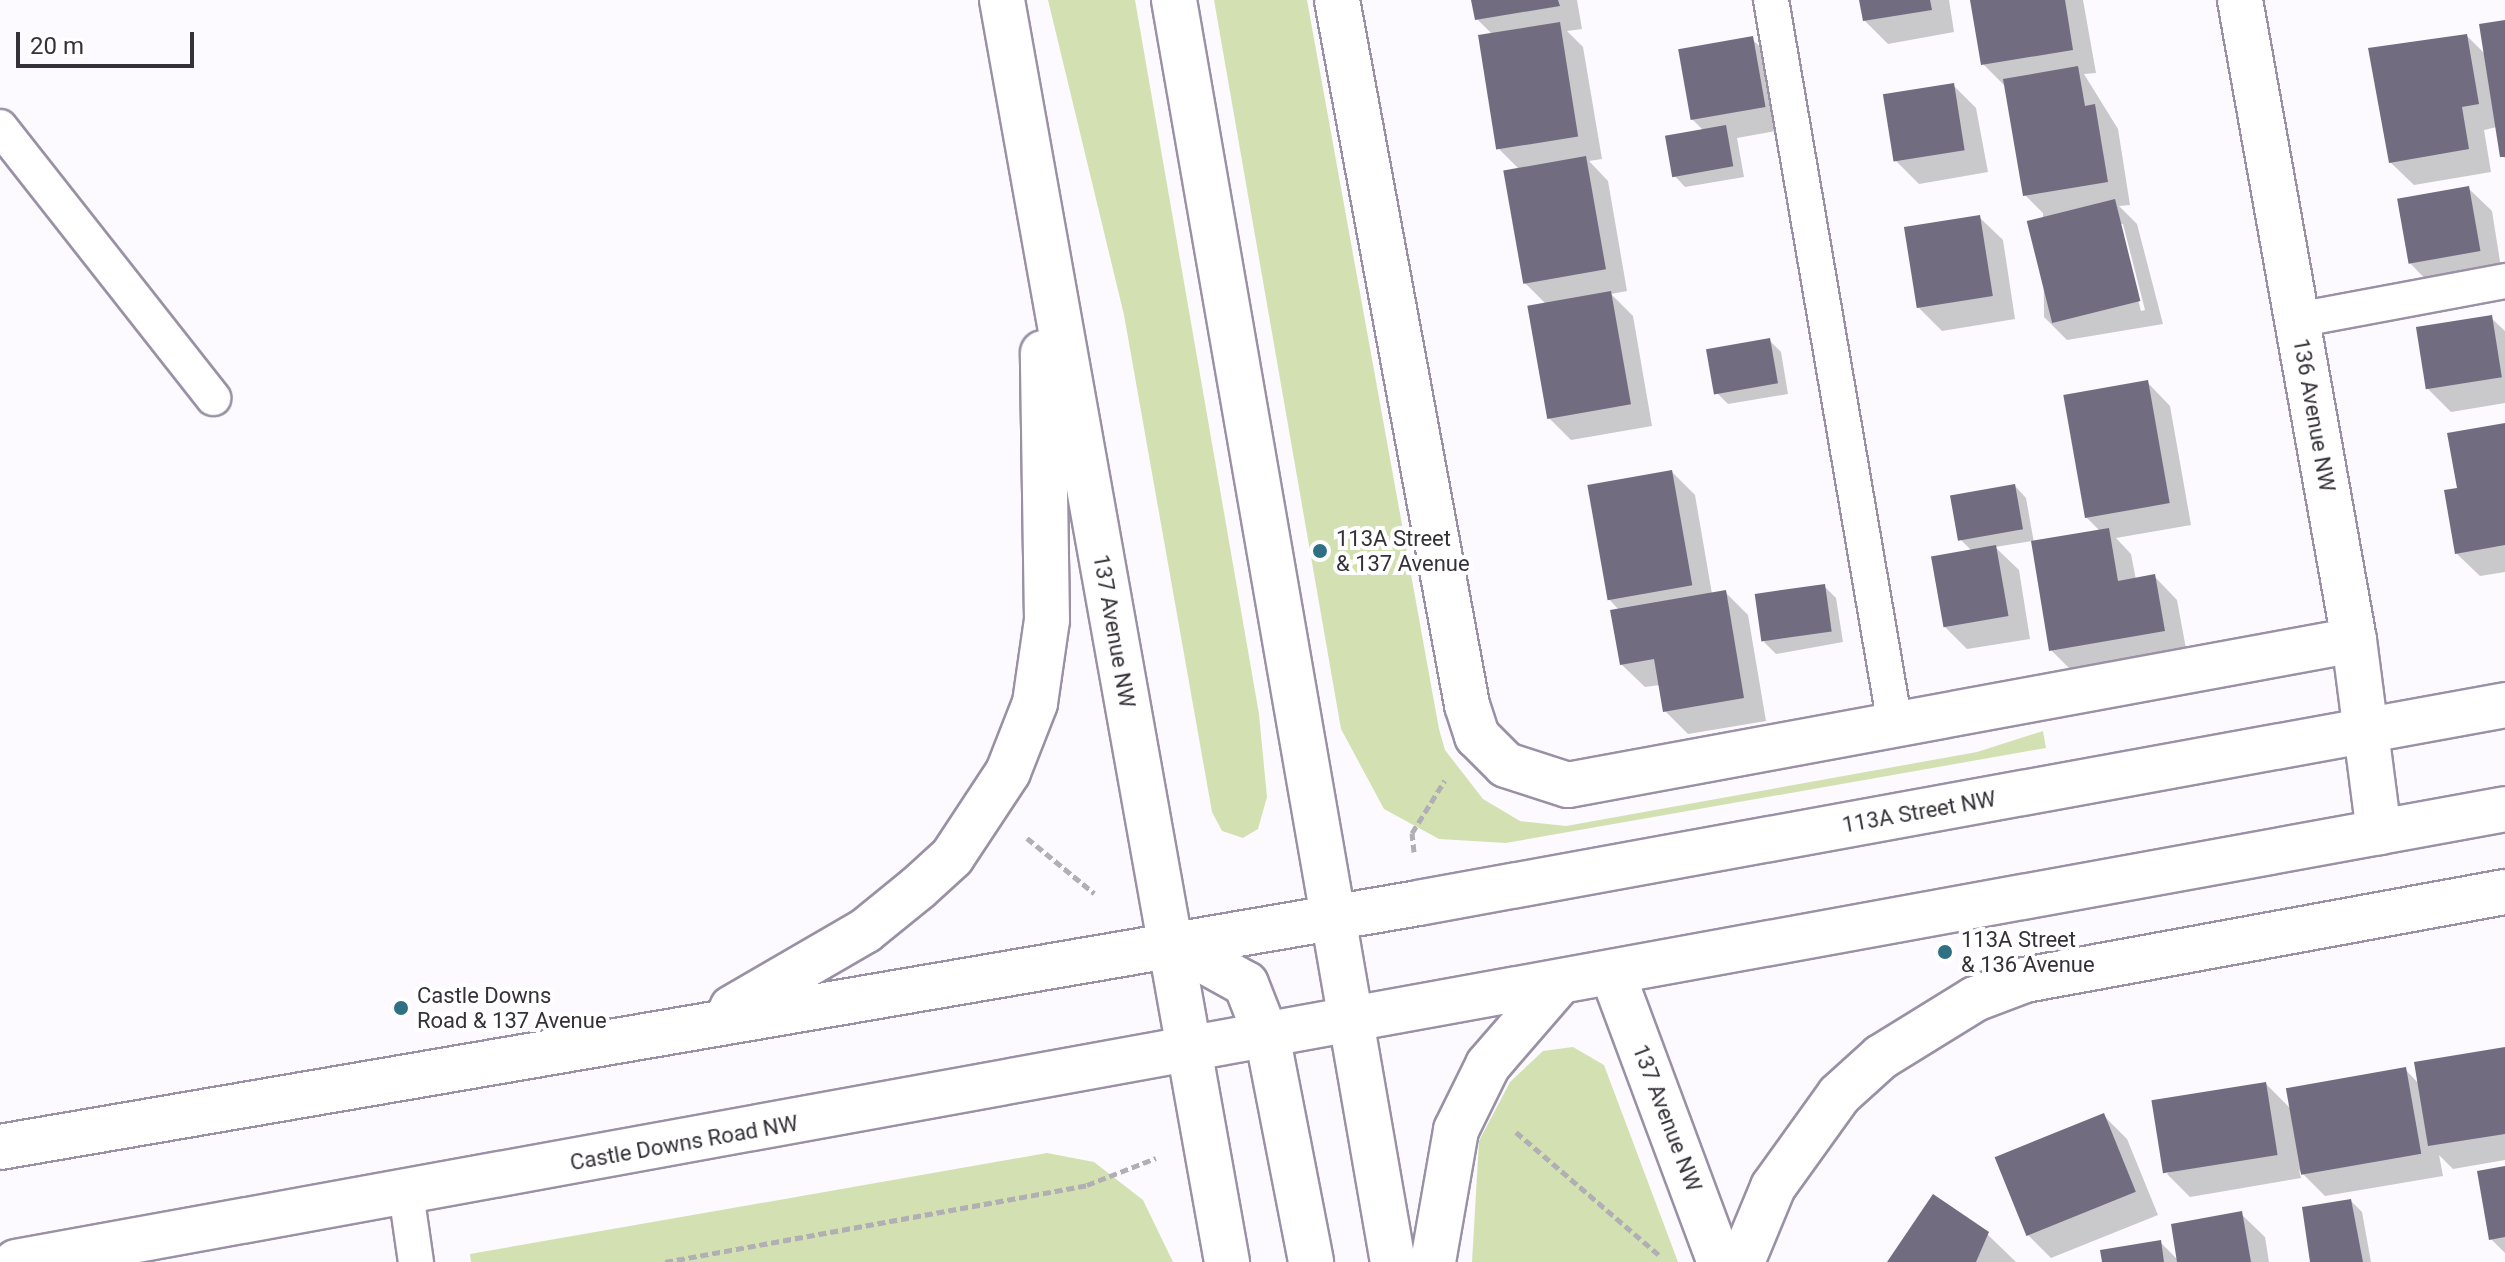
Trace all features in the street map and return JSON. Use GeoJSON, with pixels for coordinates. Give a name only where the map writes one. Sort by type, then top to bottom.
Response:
{"type":"FeatureCollection","features":[{"type":"Feature","properties":{"kind":"main road","name":"137 Avenue NW"},"geometry":{"type":"LineString","coordinates":[[1002,0],[1056,292],[1187,1052],[1227,1262]]}},
{"type":"Feature","properties":{"kind":"main road"},"geometry":{"type":"LineString","coordinates":[[1174,0],[1393,1262]]}},
{"type":"Feature","properties":{"kind":"main road"},"geometry":{"type":"LineString","coordinates":[[1337,0],[1477,736],[1506,765],[1568,785],[2354,640]]}},
{"type":"Feature","properties":{"kind":"main road","name":"136 Avenue NW"},"geometry":{"type":"LineString","coordinates":[[2240,0],[2354,640],[2379,832]]}},
{"type":"Feature","properties":{"kind":"main road"},"geometry":{"type":"LineString","coordinates":[[686,1031],[865,931],[952,857],[1001,785],[1035,703],[1047,620],[1043,354],[1056,292]]}},
{"type":"Feature","properties":{"kind":"main road","name":"113A Street NW"},"geometry":{"type":"LineString","coordinates":[[1332,917],[2505,705]]}},
{"type":"Feature","properties":{"kind":"main road"},"geometry":{"type":"LineString","coordinates":[[1351,1023],[2505,809]]}},
{"type":"Feature","properties":{"kind":"main road"},"geometry":{"type":"LineString","coordinates":[[1742,1262],[1773,1187],[1839,1095],[1881,1057],[1975,999],[2025,980],[2505,892]]}},
{"type":"Feature","properties":{"kind":"main road"},"geometry":{"type":"LineString","coordinates":[[0,1147],[686,1031],[1168,941],[1332,917]]}},
{"type":"Feature","properties":{"kind":"main road"},"geometry":{"type":"LineString","coordinates":[[1168,941],[1246,984],[1268,1040],[1311,1262]]}},
{"type":"Feature","properties":{"kind":"main road","name":"137 Avenue NW"},"geometry":{"type":"LineString","coordinates":[[1613,975],[1720,1262]]}},
{"type":"Feature","properties":{"kind":"main road"},"geometry":{"type":"LineString","coordinates":[[1433,1262],[1456,1130],[1488,1065],[1558,984]]}},
{"type":"Feature","properties":{"kind":"main road","name":"Castle Downs Road NW"},"geometry":{"type":"LineString","coordinates":[[16,1262],[1351,1023]]}},
{"type":"Feature","properties":{"kind":"lane"},"geometry":{"type":"LineString","coordinates":[[1771,0],[1895,725]]}},
{"type":"Feature","properties":{"kind":"lane"},"geometry":{"type":"LineString","coordinates":[[0,127],[213,398]]}},
{"type":"Feature","properties":{"kind":"lane"},"geometry":{"type":"LineString","coordinates":[[2297,320],[2505,281]]}},
{"type":"Feature","properties":{"kind":"lane"},"geometry":{"type":"LineString","coordinates":[[406,1193],[416,1262]]}},
{"type":"Feature","properties":{"kind":"path"},"geometry":{"type":"LineString","coordinates":[[1021,833],[1094,893],[1095,904]]}},
{"type":"Feature","properties":{"kind":"path"},"geometry":{"type":"LineString","coordinates":[[1094,893],[1108,890]]}},
{"type":"Feature","properties":{"kind":"path"},"geometry":{"type":"LineString","coordinates":[[1513,1130],[1667,1262]]}},
{"type":"Feature","properties":{"kind":"path"},"geometry":{"type":"LineString","coordinates":[[665,1262],[1087,1185],[1117,1172]]}},
{"type":"Feature","properties":{"kind":"green space"},"geometry":{"type":"Polygon","coordinates":[[[1048,0],[1135,0],[1259,714],[1267,797],[1258,829],[1243,838],[1222,831],[1212,812],[1124,315],[1048,0]]]}},
{"type":"Feature","properties":{"kind":"green space"},"geometry":{"type":"Polygon","coordinates":[[[1214,0],[1307,0],[1439,729],[1445,750],[1483,799],[1520,821],[1566,826],[1977,752],[2043,731],[2046,748],[1506,843],[1439,839],[1384,809],[1341,729],[1214,0]]]}},
{"type":"Feature","properties":{"kind":"green space"},"geometry":{"type":"Polygon","coordinates":[[[1573,1047],[1604,1065],[1678,1262],[1472,1262],[1479,1141],[1510,1082],[1543,1051],[1573,1047]]]}},
{"type":"Feature","properties":{"kind":"green space"},"geometry":{"type":"Polygon","coordinates":[[[1047,1153],[1094,1162],[1143,1200],[1173,1262],[471,1262],[470,1254],[1047,1153]]]}},
{"type":"Feature","properties":{"kind":"building"},"geometry":{"type":"Polygon","coordinates":[[[1471,0],[1558,0],[1560,6],[1475,20],[1471,0]]]}},
{"type":"Feature","properties":{"kind":"building"},"geometry":{"type":"Polygon","coordinates":[[[1859,0],[1930,0],[1932,10],[1863,21],[1859,0]]]}},
{"type":"Feature","properties":{"kind":"building"},"geometry":{"type":"Polygon","coordinates":[[[1970,0],[2065,0],[2073,50],[1981,65],[1970,0]]]}},
{"type":"Feature","properties":{"kind":"building"},"geometry":{"type":"Polygon","coordinates":[[[2505,20],[2505,157],[2500,157],[2479,24],[2505,20]]]}},
{"type":"Feature","properties":{"kind":"building"},"geometry":{"type":"Polygon","coordinates":[[[1560,22],[1578,137],[1496,150],[1478,35],[1560,22]]]}},
{"type":"Feature","properties":{"kind":"building"},"geometry":{"type":"Polygon","coordinates":[[[2467,34],[2479,104],[2462,107],[2469,149],[2389,163],[2368,48],[2467,34]]]}},
{"type":"Feature","properties":{"kind":"building"},"geometry":{"type":"Polygon","coordinates":[[[1753,36],[1766,107],[1691,120],[1678,49],[1753,36]]]}},
{"type":"Feature","properties":{"kind":"building"},"geometry":{"type":"Polygon","coordinates":[[[2078,66],[2085,106],[2095,104],[2108,182],[2023,196],[2003,79],[2078,66]]]}},
{"type":"Feature","properties":{"kind":"building"},"geometry":{"type":"Polygon","coordinates":[[[1954,83],[1965,150],[1894,161],[1883,94],[1954,83]]]}},
{"type":"Feature","properties":{"kind":"building"},"geometry":{"type":"Polygon","coordinates":[[[1726,125],[1733,166],[1672,177],[1665,136],[1726,125]]]}},
{"type":"Feature","properties":{"kind":"building"},"geometry":{"type":"Polygon","coordinates":[[[1586,156],[1606,269],[1523,284],[1503,171],[1586,156]]]}},
{"type":"Feature","properties":{"kind":"building"},"geometry":{"type":"Polygon","coordinates":[[[2469,186],[2480,251],[2409,264],[2397,199],[2469,186]]]}},
{"type":"Feature","properties":{"kind":"building"},"geometry":{"type":"Polygon","coordinates":[[[2115,199],[2140,301],[2052,323],[2027,221],[2115,199]]]}},
{"type":"Feature","properties":{"kind":"building"},"geometry":{"type":"Polygon","coordinates":[[[1980,215],[1993,296],[1917,308],[1904,227],[1980,215]]]}},
{"type":"Feature","properties":{"kind":"building"},"geometry":{"type":"Polygon","coordinates":[[[1611,291],[1631,404],[1547,419],[1527,306],[1611,291]]]}},
{"type":"Feature","properties":{"kind":"building"},"geometry":{"type":"Polygon","coordinates":[[[2492,315],[2502,377],[2426,389],[2416,327],[2492,315]]]}},
{"type":"Feature","properties":{"kind":"building"},"geometry":{"type":"Polygon","coordinates":[[[1770,338],[1778,383],[1714,395],[1706,349],[1770,338]]]}},
{"type":"Feature","properties":{"kind":"building"},"geometry":{"type":"Polygon","coordinates":[[[2148,380],[2170,503],[2085,518],[2063,395],[2148,380]]]}},
{"type":"Feature","properties":{"kind":"building"},"geometry":{"type":"Polygon","coordinates":[[[2505,423],[2505,545],[2455,554],[2444,490],[2457,488],[2447,433],[2505,423]]]}},
{"type":"Feature","properties":{"kind":"building"},"geometry":{"type":"Polygon","coordinates":[[[1672,470],[1692,585],[1608,600],[1587,485],[1672,470]]]}},
{"type":"Feature","properties":{"kind":"building"},"geometry":{"type":"Polygon","coordinates":[[[2015,484],[2023,529],[1958,541],[1950,495],[2015,484]]]}},
{"type":"Feature","properties":{"kind":"building"},"geometry":{"type":"Polygon","coordinates":[[[2109,528],[2118,581],[2155,574],[2165,631],[2049,651],[2031,541],[2109,528]]]}},
{"type":"Feature","properties":{"kind":"building"},"geometry":{"type":"Polygon","coordinates":[[[1996,545],[2009,616],[1944,627],[1931,556],[1996,545]]]}},
{"type":"Feature","properties":{"kind":"building"},"geometry":{"type":"Polygon","coordinates":[[[1825,584],[1832,632],[1761,641],[1755,594],[1825,584]]]}},
{"type":"Feature","properties":{"kind":"building"},"geometry":{"type":"Polygon","coordinates":[[[1726,590],[1744,698],[1663,712],[1654,659],[1620,665],[1610,610],[1726,590]]]}},
{"type":"Feature","properties":{"kind":"building"},"geometry":{"type":"Polygon","coordinates":[[[2505,1047],[2505,1134],[2428,1146],[2414,1062],[2505,1047]]]}},
{"type":"Feature","properties":{"kind":"building"},"geometry":{"type":"Polygon","coordinates":[[[2406,1067],[2421,1154],[2301,1175],[2286,1088],[2406,1067]]]}},
{"type":"Feature","properties":{"kind":"building"},"geometry":{"type":"Polygon","coordinates":[[[2266,1082],[2278,1155],[2163,1173],[2151,1100],[2266,1082]]]}},
{"type":"Feature","properties":{"kind":"building"},"geometry":{"type":"Polygon","coordinates":[[[2104,1113],[2136,1192],[2026,1236],[1995,1157],[2104,1113]]]}},
{"type":"Feature","properties":{"kind":"building"},"geometry":{"type":"Polygon","coordinates":[[[2505,1166],[2505,1237],[2489,1240],[2477,1171],[2505,1166]]]}},
{"type":"Feature","properties":{"kind":"building"},"geometry":{"type":"Polygon","coordinates":[[[1933,1194],[1989,1232],[1976,1262],[1887,1262],[1933,1194]]]}},
{"type":"Feature","properties":{"kind":"building"},"geometry":{"type":"Polygon","coordinates":[[[2351,1199],[2363,1262],[2310,1262],[2302,1207],[2351,1199]]]}},
{"type":"Feature","properties":{"kind":"building"},"geometry":{"type":"Polygon","coordinates":[[[2242,1211],[2251,1262],[2177,1262],[2171,1224],[2242,1211]]]}},
{"type":"Feature","properties":{"kind":"building"},"geometry":{"type":"Polygon","coordinates":[[[2161,1240],[2164,1262],[2102,1262],[2100,1250],[2161,1240]]]}},
{"type":"Feature","properties":{"kind":"place","name":"113A Street & 137 Avenue"},"geometry":{"type":"Point","coordinates":[1320,551]}},
{"type":"Feature","properties":{"kind":"place","name":"113A Street & 136 Avenue"},"geometry":{"type":"Point","coordinates":[1945,952]}},
{"type":"Feature","properties":{"kind":"place","name":"Castle Downs Road & 137 Avenue"},"geometry":{"type":"Point","coordinates":[401,1008]}}]}
